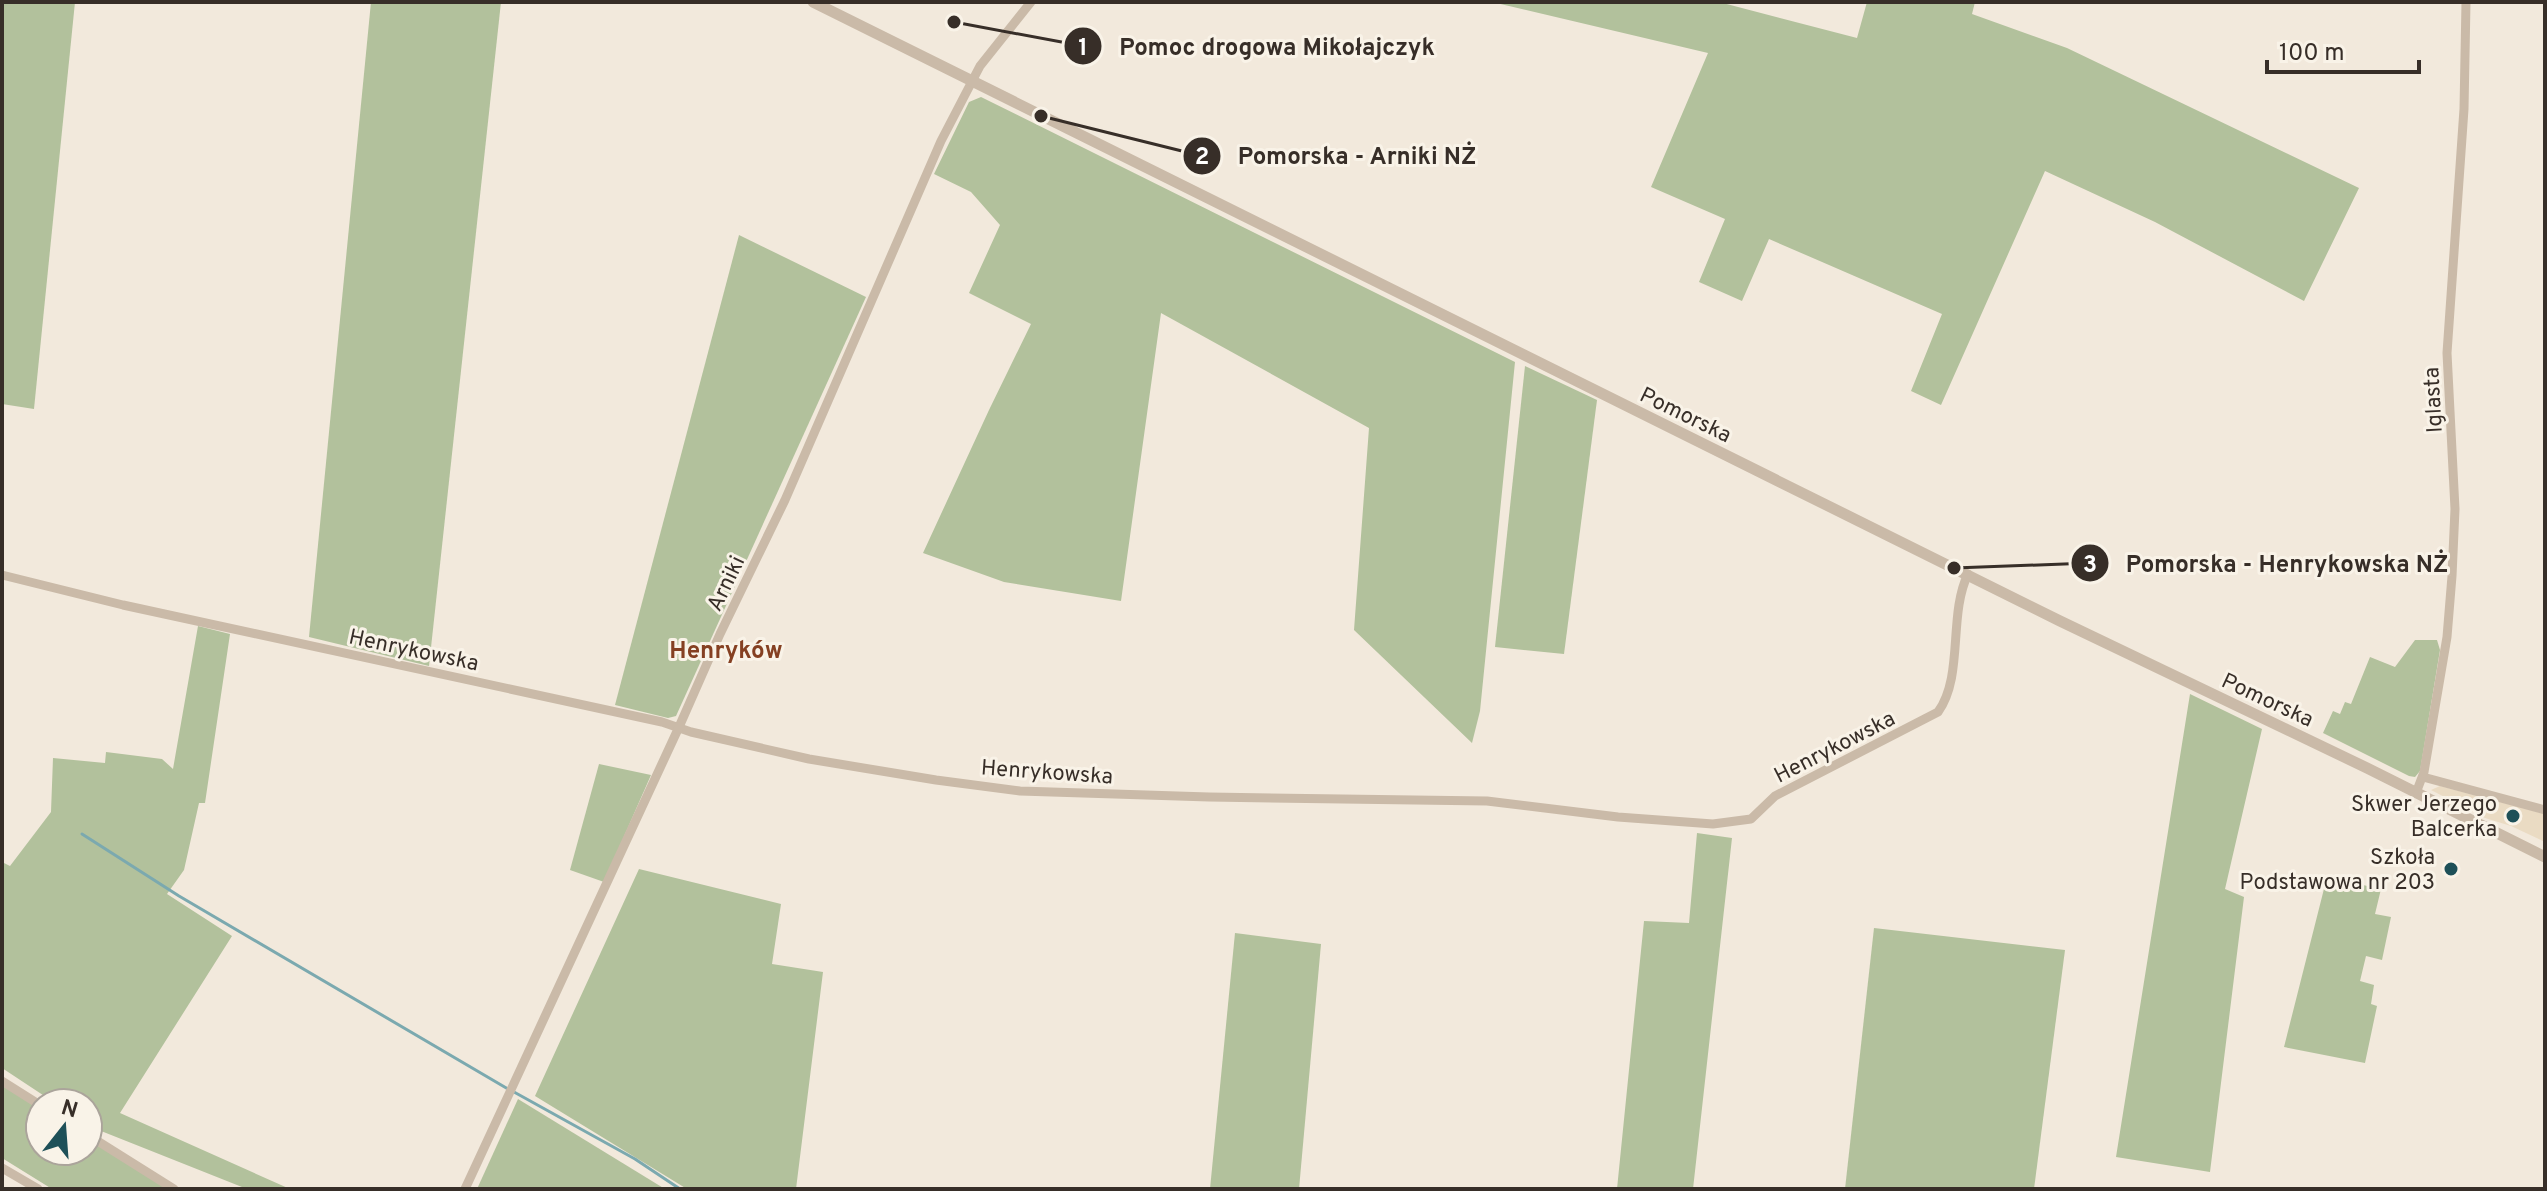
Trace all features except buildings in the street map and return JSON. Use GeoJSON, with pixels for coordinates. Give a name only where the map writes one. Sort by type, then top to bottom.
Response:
{"type":"FeatureCollection","features":[{"type":"Feature","properties":{"kind":"street","name":"Pomorska"},"geometry":{"type":"LineString","coordinates":[[813,2],[2545,857]]}},
{"type":"Feature","properties":{"kind":"street","name":"Arniki"},"geometry":{"type":"LineString","coordinates":[[465,1189],[720,634],[785,500],[941,141],[982,62],[1031,2]]}},
{"type":"Feature","properties":{"kind":"street","name":"Iglasta"},"geometry":{"type":"LineString","coordinates":[[2416,793],[2423,777],[2447,637],[2452,576],[2455,509],[2447,353],[2464,109],[2466,2]]}},
{"type":"Feature","properties":{"kind":"street","name":"Henrykowska"},"geometry":{"type":"LineString","coordinates":[[2,575],[809,759],[936,780],[1020,791],[1487,801],[1618,817],[1713,824],[1744,821],[1757,815],[1775,796],[1938,712],[1949,686],[1961,593],[1968,574]]}},
{"type":"Feature","properties":{"kind":"street"},"geometry":{"type":"LineString","coordinates":[[2423,777],[2545,810]]}},
{"type":"Feature","properties":{"kind":"street"},"geometry":{"type":"LineString","coordinates":[[2,1081],[24,1095]]}},
{"type":"Feature","properties":{"kind":"street"},"geometry":{"type":"LineString","coordinates":[[104,1146],[168,1188]]}},
{"type":"Feature","properties":{"kind":"street"},"geometry":{"type":"LineString","coordinates":[[2,1168],[38,1189]]}},
{"type":"Feature","properties":{"kind":"green space"},"geometry":{"type":"Polygon","coordinates":[[[2,2],[75,2],[34,409],[2,404],[2,2]]]}},
{"type":"Feature","properties":{"kind":"green space"},"geometry":{"type":"Polygon","coordinates":[[[371,2],[501,2],[429,666],[309,637],[371,2]]]}},
{"type":"Feature","properties":{"kind":"green space"},"geometry":{"type":"Polygon","coordinates":[[[1492,2],[1719,2],[1857,38],[1867,2],[1975,2],[1972,14],[2067,48],[2359,188],[2304,301],[2155,222],[2045,171],[1941,405],[1911,391],[1942,314],[1769,239],[1742,301],[1699,282],[1725,219],[1651,187],[1708,53],[1492,2]]]}},
{"type":"Feature","properties":{"kind":"green space"},"geometry":{"type":"Polygon","coordinates":[[[981,97],[1515,362],[1480,711],[1472,743],[1354,630],[1369,428],[1161,313],[1121,601],[1004,582],[923,553],[1031,324],[969,293],[1000,225],[971,192],[934,174],[969,102],[981,97]]]}},
{"type":"Feature","properties":{"kind":"green space"},"geometry":{"type":"Polygon","coordinates":[[[739,235],[866,297],[676,716],[668,718],[615,705],[739,235]]]}},
{"type":"Feature","properties":{"kind":"green space"},"geometry":{"type":"Polygon","coordinates":[[[1525,366],[1597,400],[1564,654],[1495,647],[1525,366]]]}},
{"type":"Feature","properties":{"kind":"green space"},"geometry":{"type":"Polygon","coordinates":[[[198,626],[230,634],[205,803],[199,803],[184,870],[167,894],[232,936],[120,1113],[290,1189],[247,1189],[104,1132],[104,1087],[31,1087],[2,1068],[2,862],[10,866],[51,812],[53,758],[105,763],[106,752],[162,759],[173,769],[198,626]]]}},
{"type":"Feature","properties":{"kind":"green space"},"geometry":{"type":"Polygon","coordinates":[[[2415,640],[2437,640],[2440,650],[2420,771],[2415,777],[2323,733],[2333,711],[2340,714],[2345,702],[2351,704],[2370,657],[2395,667],[2415,640]]]}},
{"type":"Feature","properties":{"kind":"green space"},"geometry":{"type":"Polygon","coordinates":[[[2190,694],[2262,729],[2225,889],[2244,897],[2210,1172],[2116,1157],[2190,694]]]}},
{"type":"Feature","properties":{"kind":"green space"},"geometry":{"type":"Polygon","coordinates":[[[599,764],[651,775],[604,882],[570,870],[599,764]]]}},
{"type":"Feature","properties":{"kind":"green space"},"geometry":{"type":"Polygon","coordinates":[[[1697,833],[1732,838],[1693,1189],[1617,1189],[1644,921],[1689,923],[1697,833]]]}},
{"type":"Feature","properties":{"kind":"green space"},"geometry":{"type":"Polygon","coordinates":[[[639,869],[781,904],[772,964],[823,972],[796,1189],[687,1189],[535,1096],[639,869]]]}},
{"type":"Feature","properties":{"kind":"green space"},"geometry":{"type":"Polygon","coordinates":[[[2327,877],[2381,889],[2375,914],[2391,917],[2382,960],[2366,956],[2360,981],[2374,985],[2371,1004],[2377,1006],[2365,1063],[2284,1047],[2327,877]]]}},
{"type":"Feature","properties":{"kind":"green space"},"geometry":{"type":"Polygon","coordinates":[[[1874,928],[2065,950],[2034,1189],[1845,1189],[1874,928]]]}},
{"type":"Feature","properties":{"kind":"green space"},"geometry":{"type":"Polygon","coordinates":[[[1235,933],[1321,944],[1299,1189],[1210,1189],[1235,933]]]}},
{"type":"Feature","properties":{"kind":"green space"},"geometry":{"type":"Polygon","coordinates":[[[2,1081],[24,1095],[24,1167],[104,1167],[104,1145],[174,1189],[52,1189],[2,1158],[2,1081]]]}},
{"type":"Feature","properties":{"kind":"green space"},"geometry":{"type":"Polygon","coordinates":[[[518,1099],[665,1189],[477,1189],[518,1099]]]}},
{"type":"Feature","properties":{"kind":"shaded area","name":"Skwer Jerzego Balcerka"},"geometry":{"type":"Polygon","coordinates":[[[2440,786],[2545,814],[2545,842],[2485,818],[2431,790],[2440,786]]]}},
{"type":"Feature","properties":{"kind":"waterway"},"geometry":{"type":"LineString","coordinates":[[82,834],[179,896],[508,1089]]}},
{"type":"Feature","properties":{"kind":"waterway"},"geometry":{"type":"LineString","coordinates":[[514,1092],[635,1159],[680,1189]]}},
{"type":"Feature","properties":{"kind":"place","name":"Pomoc drogowa Mikołajczyk"},"geometry":{"type":"Point","coordinates":[954,22]}},
{"type":"Feature","properties":{"kind":"place","name":"Pomorska - Arniki NŻ"},"geometry":{"type":"Point","coordinates":[1041,116]}},
{"type":"Feature","properties":{"kind":"place","name":"Pomorska - Henrykowska NŻ"},"geometry":{"type":"Point","coordinates":[1954,568]}},
{"type":"Feature","properties":{"kind":"place","name":"Skwer Jerzego Balcerka"},"geometry":{"type":"Point","coordinates":[2513,816]}},
{"type":"Feature","properties":{"kind":"place","name":"Szkoła Podstawowa nr 203"},"geometry":{"type":"Point","coordinates":[2451,869]}},
{"type":"Feature","properties":{"kind":"district","name":"Henryków"},"geometry":{"type":"Point","coordinates":[726,650]}}]}
